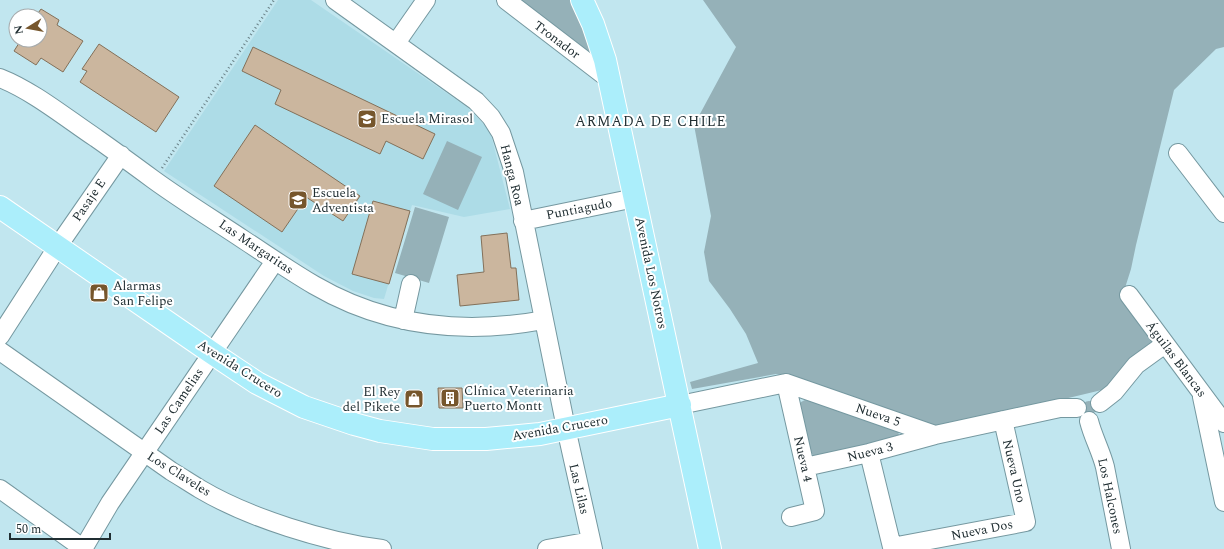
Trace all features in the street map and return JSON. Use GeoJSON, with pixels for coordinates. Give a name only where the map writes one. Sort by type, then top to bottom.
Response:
{"type":"FeatureCollection","features":[{"type":"Feature","properties":{"kind":"main road","name":"Avenida Los Notros"},"geometry":{"type":"LineString","coordinates":[[582,0],[599,42],[609,79],[710,549]]}},
{"type":"Feature","properties":{"kind":"main road","name":"Avenida Crucero"},"geometry":{"type":"LineString","coordinates":[[0,207],[257,383],[304,406],[329,416],[380,431],[433,439],[460,440],[513,438],[680,405]]}},
{"type":"Feature","properties":{"kind":"street","name":"Hanga Roa"},"geometry":{"type":"LineString","coordinates":[[335,0],[476,101],[491,117],[501,133],[514,172],[566,428]]}},
{"type":"Feature","properties":{"kind":"street"},"geometry":{"type":"LineString","coordinates":[[396,43],[426,0]]}},
{"type":"Feature","properties":{"kind":"street","name":"Tronador"},"geometry":{"type":"LineString","coordinates":[[506,0],[609,79]]}},
{"type":"Feature","properties":{"kind":"street","name":"Las Margaritas"},"geometry":{"type":"LineString","coordinates":[[0,78],[11,82],[28,92],[154,180],[315,286],[336,297],[380,314],[403,320],[449,327],[472,328],[518,325],[544,320]]}},
{"type":"Feature","properties":{"kind":"street"},"geometry":{"type":"LineString","coordinates":[[1178,153],[1224,213]]}},
{"type":"Feature","properties":{"kind":"street","name":"Pasaje E"},"geometry":{"type":"LineString","coordinates":[[0,336],[58,246],[120,155]]}},
{"type":"Feature","properties":{"kind":"street","name":"Puntiagudo"},"geometry":{"type":"LineString","coordinates":[[523,221],[635,198]]}},
{"type":"Feature","properties":{"kind":"street","name":"Las Camelias"},"geometry":{"type":"LineString","coordinates":[[78,547],[85,524],[110,503],[275,260]]}},
{"type":"Feature","properties":{"kind":"street"},"geometry":{"type":"LineString","coordinates":[[403,320],[412,284]]}},
{"type":"Feature","properties":{"kind":"street","name":"Águilas Blancas"},"geometry":{"type":"LineString","coordinates":[[1129,295],[1224,423]]}},
{"type":"Feature","properties":{"kind":"street"},"geometry":{"type":"LineString","coordinates":[[935,435],[1060,408],[1097,418],[1101,411],[1100,403],[1114,392],[1136,365],[1165,344]]}},
{"type":"Feature","properties":{"kind":"street","name":"Los Claveles"},"geometry":{"type":"LineString","coordinates":[[0,351],[201,490],[232,505],[296,529],[371,548]]}},
{"type":"Feature","properties":{"kind":"street"},"geometry":{"type":"LineString","coordinates":[[680,405],[786,383]]}},
{"type":"Feature","properties":{"kind":"street","name":"Nueva 5"},"geometry":{"type":"LineString","coordinates":[[786,383],[935,435]]}},
{"type":"Feature","properties":{"kind":"street","name":"Nueva 4"},"geometry":{"type":"LineString","coordinates":[[786,383],[815,511],[791,517]]}},
{"type":"Feature","properties":{"kind":"street"},"geometry":{"type":"LineString","coordinates":[[1201,392],[1224,502]]}},
{"type":"Feature","properties":{"kind":"street","name":"Los Halcones"},"geometry":{"type":"LineString","coordinates":[[1083,415],[1104,461],[1119,549]]}},
{"type":"Feature","properties":{"kind":"street","name":"Nueva Uno"},"geometry":{"type":"LineString","coordinates":[[1003,420],[1026,522]]}},
{"type":"Feature","properties":{"kind":"street","name":"Las Lilas"},"geometry":{"type":"LineString","coordinates":[[566,428],[592,545]]}},
{"type":"Feature","properties":{"kind":"street","name":"Nueva 3"},"geometry":{"type":"LineString","coordinates":[[805,467],[869,453],[935,435]]}},
{"type":"Feature","properties":{"kind":"street","name":"Nueva Dos"},"geometry":{"type":"LineString","coordinates":[[869,453],[892,547],[1026,522]]}},
{"type":"Feature","properties":{"kind":"street"},"geometry":{"type":"LineString","coordinates":[[0,489],[78,547]]}},
{"type":"Feature","properties":{"kind":"street"},"geometry":{"type":"LineString","coordinates":[[547,549],[592,545]]}},
{"type":"Feature","properties":{"kind":"path"},"geometry":{"type":"LineString","coordinates":[[154,180],[274,0]]}},
{"type":"Feature","properties":{"kind":"shaded area","name":"Escuela Mirasol"},"geometry":{"type":"Polygon","coordinates":[[[278,0],[311,0],[467,107],[490,131],[510,209],[464,217],[412,205],[384,299],[374,298],[353,291],[324,276],[164,171],[278,0]]]}},
{"type":"Feature","properties":{"kind":"shaded area"},"geometry":{"type":"Polygon","coordinates":[[[514,0],[571,0],[592,46],[592,50],[587,53],[514,0]]]}},
{"type":"Feature","properties":{"kind":"shaded area"},"geometry":{"type":"Polygon","coordinates":[[[703,0],[1224,0],[1224,47],[1216,49],[1174,90],[1131,269],[1124,291],[1157,340],[1106,389],[997,415],[932,426],[790,376],[776,374],[692,389],[690,382],[758,363],[746,334],[709,281],[704,252],[711,216],[694,125],[736,47],[703,0]]]}},
{"type":"Feature","properties":{"kind":"shaded area"},"geometry":{"type":"Polygon","coordinates":[[[447,141],[482,157],[458,210],[423,194],[447,141]]]}},
{"type":"Feature","properties":{"kind":"shaded area"},"geometry":{"type":"Polygon","coordinates":[[[415,207],[449,217],[429,283],[395,273],[415,207]]]}},
{"type":"Feature","properties":{"kind":"shaded area"},"geometry":{"type":"Polygon","coordinates":[[[805,400],[898,431],[898,439],[815,457],[811,453],[799,405],[805,400]]]}},
{"type":"Feature","properties":{"kind":"shaded area"},"geometry":{"type":"Polygon","coordinates":[[[1089,401],[1094,403],[1096,408],[1094,413],[1089,415],[1084,413],[1082,408],[1084,403],[1089,401]]]}},
{"type":"Feature","properties":{"kind":"building"},"geometry":{"type":"Polygon","coordinates":[[[48,13],[59,20],[57,25],[83,41],[63,72],[41,58],[36,65],[14,51],[16,48],[48,48],[48,13]]]}},
{"type":"Feature","properties":{"kind":"building"},"geometry":{"type":"Polygon","coordinates":[[[99,44],[179,97],[156,132],[80,82],[87,71],[82,69],[99,44]]]}},
{"type":"Feature","properties":{"kind":"building"},"geometry":{"type":"Polygon","coordinates":[[[253,47],[435,134],[423,159],[386,141],[380,154],[275,104],[281,90],[242,71],[253,47]]]}},
{"type":"Feature","properties":{"kind":"building"},"geometry":{"type":"Polygon","coordinates":[[[255,125],[360,196],[343,221],[306,197],[282,232],[214,186],[255,125]]]}},
{"type":"Feature","properties":{"kind":"building"},"geometry":{"type":"Polygon","coordinates":[[[373,201],[410,211],[389,284],[352,274],[373,201]]]}},
{"type":"Feature","properties":{"kind":"building"},"geometry":{"type":"Polygon","coordinates":[[[507,233],[511,268],[516,268],[519,300],[460,306],[457,275],[484,272],[481,236],[507,233]]]}},
{"type":"Feature","properties":{"kind":"building","name":"Clínica Veterinaria Puerto Montt"},"geometry":{"type":"Polygon","coordinates":[[[438,388],[462,388],[463,408],[439,408],[438,388]]]}},
{"type":"Feature","properties":{"kind":"place","name":"Escuela Mirasol"},"geometry":{"type":"Point","coordinates":[367,119]}},
{"type":"Feature","properties":{"kind":"place","name":"Escuela Adventista"},"geometry":{"type":"Point","coordinates":[298,200]}},
{"type":"Feature","properties":{"kind":"place","name":"Alarmas San Felipe"},"geometry":{"type":"Point","coordinates":[99,293]}},
{"type":"Feature","properties":{"kind":"place","name":"Clínica Veterinaria Puerto Montt"},"geometry":{"type":"Point","coordinates":[450,398]}},
{"type":"Feature","properties":{"kind":"place","name":"El Rey del Pikete"},"geometry":{"type":"Point","coordinates":[414,399]}},
{"type":"Feature","properties":{"kind":"district","name":"ARMADA DE CHILE"},"geometry":{"type":"Point","coordinates":[651,121]}}]}
